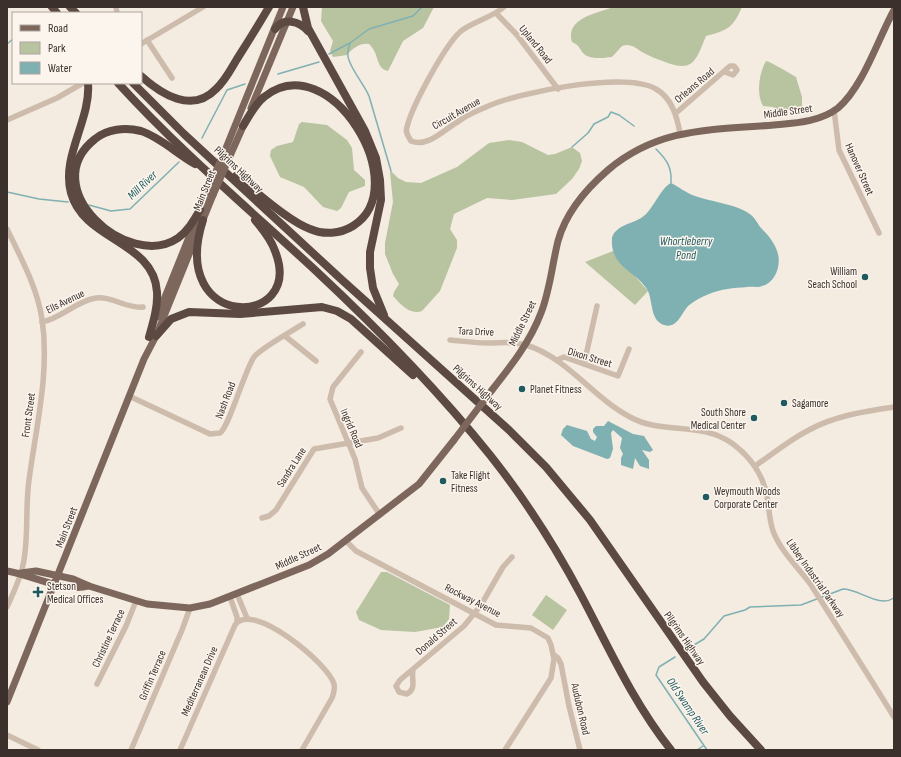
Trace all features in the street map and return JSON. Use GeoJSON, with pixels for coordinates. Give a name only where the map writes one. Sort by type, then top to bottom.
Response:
{"type":"FeatureCollection","features":[{"type":"Feature","properties":{"kind":"highway"},"geometry":{"type":"LineString","coordinates":[[142,77],[160,92],[179,100],[195,100],[209,95],[216,90],[225,78],[269,7]]}},
{"type":"Feature","properties":{"kind":"highway"},"geometry":{"type":"LineString","coordinates":[[303,7],[305,21],[312,36],[365,131],[376,158],[380,180],[381,200],[370,252],[370,268],[373,288],[385,318]]}},
{"type":"Feature","properties":{"kind":"highway"},"geometry":{"type":"LineString","coordinates":[[275,29],[280,24],[287,21],[303,26],[312,36]]}},
{"type":"Feature","properties":{"kind":"highway"},"geometry":{"type":"LineString","coordinates":[[88,84],[87,103],[70,171],[71,193],[78,208],[89,221],[104,234],[137,254],[149,268],[155,282],[157,295],[152,337]]}},
{"type":"Feature","properties":{"kind":"highway","name":"Pilgrims Highway"},"geometry":{"type":"LineString","coordinates":[[119,84],[152,119],[365,318],[458,417],[501,469],[542,528],[578,590],[634,697],[671,750]]}},
{"type":"Feature","properties":{"kind":"highway","name":"Pilgrims Highway"},"geometry":{"type":"LineString","coordinates":[[134,84],[184,134],[516,436],[557,479],[592,523],[703,682],[727,712],[761,750]]}},
{"type":"Feature","properties":{"kind":"highway"},"geometry":{"type":"LineString","coordinates":[[184,134],[308,229],[322,232],[342,232],[355,225],[368,212],[374,199],[375,189],[374,172],[368,152],[359,132],[350,118],[325,94],[302,86],[291,86],[276,90],[259,102],[243,126]]}},
{"type":"Feature","properties":{"kind":"highway"},"geometry":{"type":"LineString","coordinates":[[200,210],[185,232],[174,241],[153,246],[133,242],[103,226],[86,209],[76,190],[76,168],[84,149],[96,138],[109,131],[126,129],[146,134],[208,172]]}},
{"type":"Feature","properties":{"kind":"highway"},"geometry":{"type":"LineString","coordinates":[[203,220],[196,257],[198,272],[204,284],[218,299],[232,306],[250,308],[263,303],[274,292],[278,282],[279,267],[277,256],[265,232],[234,195]]}},
{"type":"Feature","properties":{"kind":"highway"},"geometry":{"type":"LineString","coordinates":[[152,337],[171,319],[189,312],[240,314],[313,307],[330,309],[344,315],[358,325],[458,417]]}},
{"type":"Feature","properties":{"kind":"main road","name":"Main Street"},"geometry":{"type":"LineString","coordinates":[[152,337],[203,220],[211,193],[284,7]]}},
{"type":"Feature","properties":{"kind":"main road","name":"Main Street"},"geometry":{"type":"LineString","coordinates":[[226,155],[243,126],[293,7]]}},
{"type":"Feature","properties":{"kind":"main road","name":"Middle Street"},"geometry":{"type":"LineString","coordinates":[[21,573],[36,571],[80,581],[89,586],[136,601],[168,607],[190,608],[210,604],[309,565],[346,541],[419,484],[526,345],[544,303],[561,232],[580,198],[597,180],[626,156],[654,142],[680,133],[715,128],[805,122],[834,110],[853,91],[894,10]]}},
{"type":"Feature","properties":{"kind":"main road","name":"Main Street"},"geometry":{"type":"LineString","coordinates":[[7,702],[144,359],[200,210],[211,193]]}},
{"type":"Feature","properties":{"kind":"main road"},"geometry":{"type":"LineString","coordinates":[[7,571],[21,573]]}},
{"type":"Feature","properties":{"kind":"main road","name":"Middle Street"},"geometry":{"type":"LineString","coordinates":[[21,573],[33,579],[55,584],[79,588],[89,586]]}},
{"type":"Feature","properties":{"kind":"street"},"geometry":{"type":"LineString","coordinates":[[142,43],[203,7]]}},
{"type":"Feature","properties":{"kind":"street","name":"Circuit Avenue"},"geometry":{"type":"LineString","coordinates":[[504,7],[496,13],[466,28],[450,43],[416,104],[407,126],[406,132],[411,141],[422,143],[459,121],[497,102],[558,89],[602,82],[641,84],[654,87],[662,93],[676,113],[680,133]]}},
{"type":"Feature","properties":{"kind":"street","name":"Upland Road"},"geometry":{"type":"LineString","coordinates":[[496,13],[517,35],[558,89]]}},
{"type":"Feature","properties":{"kind":"street"},"geometry":{"type":"LineString","coordinates":[[147,40],[172,78]]}},
{"type":"Feature","properties":{"kind":"street","name":"Orleans Road"},"geometry":{"type":"LineString","coordinates":[[676,113],[725,72]]}},
{"type":"Feature","properties":{"kind":"street"},"geometry":{"type":"LineString","coordinates":[[7,120],[57,98],[81,84]]}},
{"type":"Feature","properties":{"kind":"street","name":"Hanover Street"},"geometry":{"type":"LineString","coordinates":[[834,110],[839,150],[879,233]]}},
{"type":"Feature","properties":{"kind":"street","name":"Front Street"},"geometry":{"type":"LineString","coordinates":[[7,229],[34,288],[42,322],[45,346],[28,487],[24,558],[21,573],[7,607]]}},
{"type":"Feature","properties":{"kind":"street","name":"Ells Avenue"},"geometry":{"type":"LineString","coordinates":[[42,322],[52,319],[85,301],[95,298],[106,298],[131,307],[143,307]]}},
{"type":"Feature","properties":{"kind":"street"},"geometry":{"type":"LineString","coordinates":[[584,364],[597,306]]}},
{"type":"Feature","properties":{"kind":"street","name":"Nash Road"},"geometry":{"type":"LineString","coordinates":[[129,396],[208,432],[218,434],[225,427],[235,399],[255,357],[303,324]]}},
{"type":"Feature","properties":{"kind":"street"},"geometry":{"type":"LineString","coordinates":[[285,336],[316,361]]}},
{"type":"Feature","properties":{"kind":"street","name":"Tara Drive"},"geometry":{"type":"LineString","coordinates":[[450,340],[488,343],[505,341],[526,345]]}},
{"type":"Feature","properties":{"kind":"street","name":"Libbey Industrial Parkway"},"geometry":{"type":"LineString","coordinates":[[526,345],[557,360],[630,417],[652,425],[698,430],[715,434],[732,443],[755,466],[765,488],[771,521],[776,538],[863,664],[894,717]]}},
{"type":"Feature","properties":{"kind":"street","name":"Dixon Street"},"geometry":{"type":"LineString","coordinates":[[557,360],[564,357],[618,376],[629,349]]}},
{"type":"Feature","properties":{"kind":"street","name":"Ingrid Road"},"geometry":{"type":"LineString","coordinates":[[361,352],[337,381],[330,396],[331,403],[355,458],[362,488],[380,515]]}},
{"type":"Feature","properties":{"kind":"street"},"geometry":{"type":"LineString","coordinates":[[755,466],[796,437],[821,424],[865,411],[894,407]]}},
{"type":"Feature","properties":{"kind":"street","name":"Sandra Lane"},"geometry":{"type":"LineString","coordinates":[[262,518],[269,516],[276,510],[312,451],[318,447],[378,438],[401,428]]}},
{"type":"Feature","properties":{"kind":"street","name":"Rockway Avenue"},"geometry":{"type":"LineString","coordinates":[[346,541],[356,551],[474,614],[501,626],[523,627],[536,630],[548,638],[554,655],[553,671],[545,689],[505,750]]}},
{"type":"Feature","properties":{"kind":"street","name":"Donald Street"},"geometry":{"type":"LineString","coordinates":[[413,670],[460,630],[474,614],[503,567],[512,557]]}},
{"type":"Feature","properties":{"kind":"street"},"geometry":{"type":"LineString","coordinates":[[234,595],[237,622],[247,618]]}},
{"type":"Feature","properties":{"kind":"street"},"geometry":{"type":"LineString","coordinates":[[234,595],[247,618],[277,630],[295,641],[326,670],[334,682],[332,698],[302,750]]}},
{"type":"Feature","properties":{"kind":"street","name":"Christine Terrace"},"geometry":{"type":"LineString","coordinates":[[97,684],[126,626],[136,601]]}},
{"type":"Feature","properties":{"kind":"street","name":"Griffin Terrace"},"geometry":{"type":"LineString","coordinates":[[131,750],[190,608]]}},
{"type":"Feature","properties":{"kind":"street","name":"Mediterranean Drive"},"geometry":{"type":"LineString","coordinates":[[180,750],[237,622]]}},
{"type":"Feature","properties":{"kind":"street","name":"Audubon Road"},"geometry":{"type":"LineString","coordinates":[[554,655],[560,660],[580,750]]}},
{"type":"Feature","properties":{"kind":"street","name":"Audubon Road"},"geometry":{"type":"LineString","coordinates":[[553,671],[562,673]]}},
{"type":"Feature","properties":{"kind":"street"},"geometry":{"type":"LineString","coordinates":[[7,735],[38,750]]}},
{"type":"Feature","properties":{"kind":"green space"},"geometry":{"type":"Polygon","coordinates":[[[322,7],[434,7],[423,28],[403,41],[388,71],[381,67],[375,52],[369,44],[357,46],[347,55],[333,57],[330,51],[333,41],[321,21],[322,7]]]}},
{"type":"Feature","properties":{"kind":"green space"},"geometry":{"type":"Polygon","coordinates":[[[614,7],[742,7],[736,20],[729,27],[720,32],[706,36],[693,62],[682,66],[659,60],[633,46],[628,45],[622,46],[612,57],[593,58],[583,53],[578,45],[572,42],[571,34],[573,27],[591,14],[614,7]]]}},
{"type":"Feature","properties":{"kind":"green space"},"geometry":{"type":"Polygon","coordinates":[[[766,61],[796,77],[802,97],[802,108],[779,112],[773,107],[763,106],[759,84],[766,61]]]}},
{"type":"Feature","properties":{"kind":"green space"},"geometry":{"type":"Polygon","coordinates":[[[302,122],[327,125],[347,140],[352,148],[354,170],[365,180],[365,186],[349,192],[341,208],[337,211],[323,207],[304,187],[280,177],[270,156],[271,150],[277,146],[293,142],[299,124],[302,122]]]}},
{"type":"Feature","properties":{"kind":"green space"},"geometry":{"type":"Polygon","coordinates":[[[509,140],[522,142],[548,155],[555,154],[572,147],[580,153],[582,161],[579,169],[572,179],[556,194],[512,200],[487,198],[454,214],[450,229],[457,240],[457,248],[440,291],[422,311],[414,312],[406,308],[393,296],[399,284],[393,274],[385,254],[385,243],[393,202],[390,172],[391,171],[398,178],[406,182],[421,183],[457,167],[489,143],[509,140]]]}},
{"type":"Feature","properties":{"kind":"green space","name":"Whortleberry Pond"},"geometry":{"type":"Polygon","coordinates":[[[613,251],[648,291],[635,305],[585,262],[613,251]]]}},
{"type":"Feature","properties":{"kind":"green space"},"geometry":{"type":"Polygon","coordinates":[[[381,572],[387,572],[450,605],[449,619],[443,627],[415,632],[381,630],[359,620],[356,612],[381,572]]]}},
{"type":"Feature","properties":{"kind":"green space"},"geometry":{"type":"Polygon","coordinates":[[[546,595],[567,610],[553,630],[532,615],[546,595]]]}},
{"type":"Feature","properties":{"kind":"water","name":"Whortleberry Pond"},"geometry":{"type":"Polygon","coordinates":[[[671,183],[692,195],[746,211],[754,218],[776,247],[779,264],[774,278],[767,284],[759,287],[732,288],[706,295],[688,306],[675,323],[668,326],[659,323],[656,319],[650,295],[644,285],[617,260],[612,245],[612,239],[613,234],[619,228],[638,220],[645,215],[667,185],[671,183]]]}},
{"type":"Feature","properties":{"kind":"water"},"geometry":{"type":"Polygon","coordinates":[[[608,421],[633,434],[644,436],[653,450],[650,452],[642,450],[649,460],[649,469],[640,466],[635,458],[633,469],[621,465],[621,458],[623,454],[620,448],[622,438],[613,430],[611,433],[613,449],[610,458],[607,459],[573,446],[561,435],[563,429],[567,425],[587,431],[591,439],[595,441],[597,437],[593,432],[593,429],[596,426],[604,426],[608,421]]]}},
{"type":"Feature","properties":{"kind":"waterway","name":"Mill River"},"geometry":{"type":"LineString","coordinates":[[329,54],[350,43],[369,29],[413,16],[422,7]]}},
{"type":"Feature","properties":{"kind":"waterway"},"geometry":{"type":"LineString","coordinates":[[7,44],[12,40]]}},
{"type":"Feature","properties":{"kind":"waterway"},"geometry":{"type":"LineString","coordinates":[[350,43],[348,53],[349,60],[369,96],[391,171]]}},
{"type":"Feature","properties":{"kind":"waterway","name":"Mill River"},"geometry":{"type":"LineString","coordinates":[[278,74],[319,62]]}},
{"type":"Feature","properties":{"kind":"waterway","name":"Mill River"},"geometry":{"type":"LineString","coordinates":[[202,138],[227,90],[245,84]]}},
{"type":"Feature","properties":{"kind":"waterway"},"geometry":{"type":"LineString","coordinates":[[572,147],[588,133],[594,124],[608,117],[611,112],[619,115],[634,126]]}},
{"type":"Feature","properties":{"kind":"waterway"},"geometry":{"type":"LineString","coordinates":[[656,149],[670,168],[671,183]]}},
{"type":"Feature","properties":{"kind":"waterway","name":"Mill River"},"geometry":{"type":"LineString","coordinates":[[89,205],[111,211],[130,209],[179,162]]}},
{"type":"Feature","properties":{"kind":"waterway","name":"Mill River"},"geometry":{"type":"LineString","coordinates":[[7,192],[39,199],[68,202]]}},
{"type":"Feature","properties":{"kind":"waterway","name":"Old Swamp River"},"geometry":{"type":"LineString","coordinates":[[689,648],[704,639],[724,616],[750,607],[801,605],[843,589],[856,592],[875,600],[882,601],[894,598]]}},
{"type":"Feature","properties":{"kind":"waterway","name":"Old Swamp River"},"geometry":{"type":"LineString","coordinates":[[675,657],[659,667],[656,675],[707,750]]}},
{"type":"Feature","properties":{"kind":"waterway"},"geometry":{"type":"LineString","coordinates":[[697,750],[703,746]]}},
{"type":"Feature","properties":{"kind":"place","name":"William Seach School"},"geometry":{"type":"Point","coordinates":[865,277]}},
{"type":"Feature","properties":{"kind":"place","name":"Planet Fitness"},"geometry":{"type":"Point","coordinates":[522,389]}},
{"type":"Feature","properties":{"kind":"place","name":"Sagamore"},"geometry":{"type":"Point","coordinates":[784,403]}},
{"type":"Feature","properties":{"kind":"place","name":"South Shore Medical Center"},"geometry":{"type":"Point","coordinates":[754,418]}},
{"type":"Feature","properties":{"kind":"place","name":"Take Flight Fitness"},"geometry":{"type":"Point","coordinates":[443,481]}},
{"type":"Feature","properties":{"kind":"place","name":"Weymouth Woods Corporate Center"},"geometry":{"type":"Point","coordinates":[706,497]}},
{"type":"Feature","properties":{"kind":"place","name":"Stetson Medical Offices"},"geometry":{"type":"Point","coordinates":[38,592]}}]}
